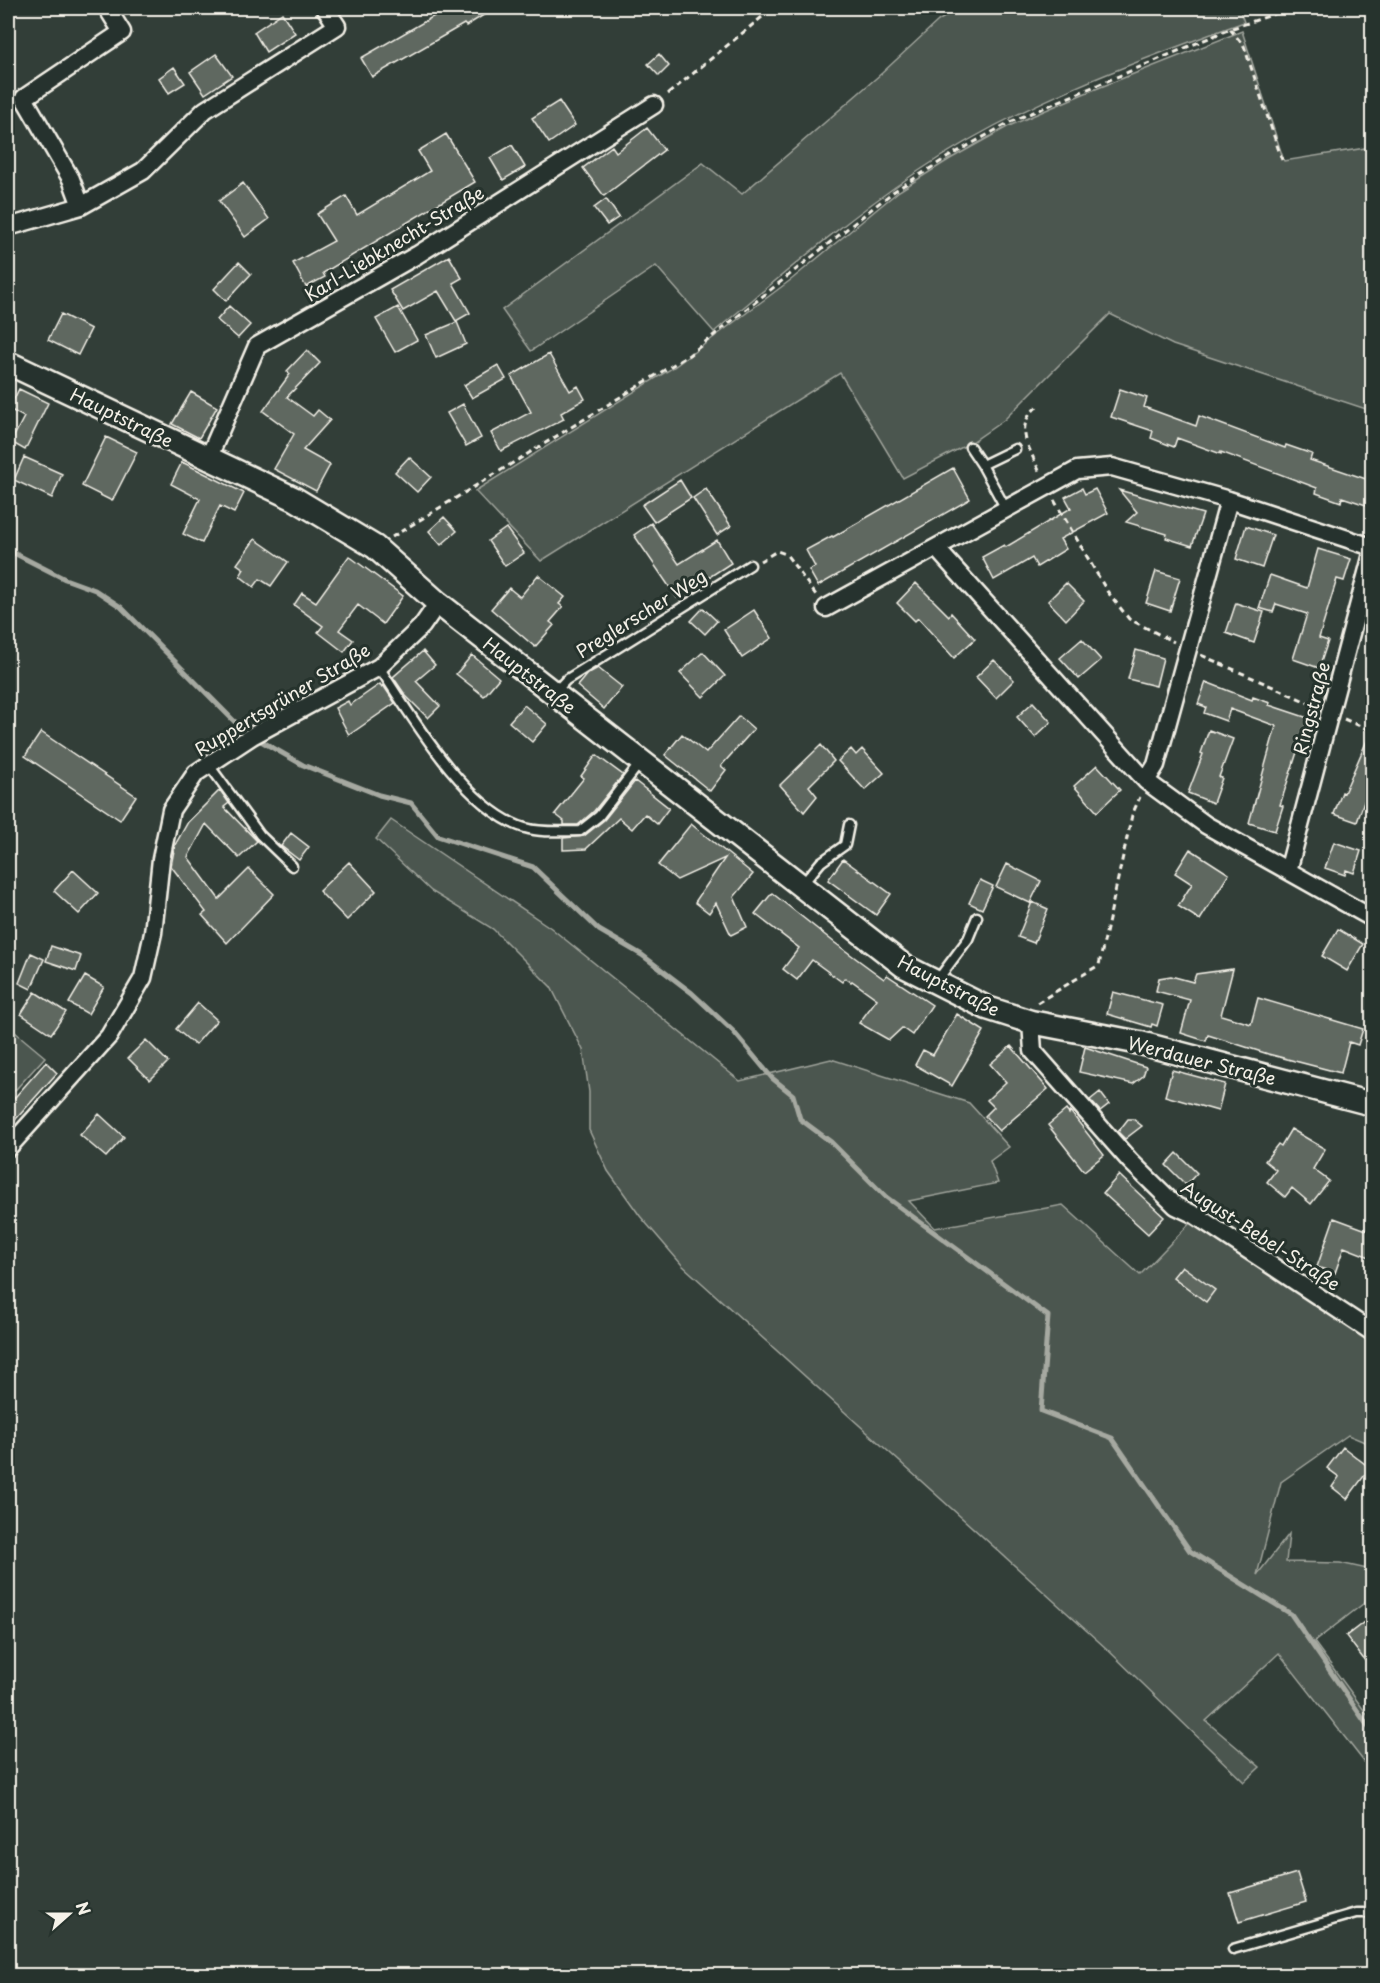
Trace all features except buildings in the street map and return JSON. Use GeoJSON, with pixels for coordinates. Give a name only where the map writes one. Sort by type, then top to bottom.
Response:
{"type":"FeatureCollection","features":[{"type":"Feature","properties":{"kind":"main road","name":"Hauptstraße"},"geometry":{"type":"LineString","coordinates":[[8,363],[295,499],[375,547],[438,603],[904,966],[987,1008],[1031,1022]]}},
{"type":"Feature","properties":{"kind":"main road","name":"Werdauer Straße"},"geometry":{"type":"LineString","coordinates":[[1031,1022],[1140,1043],[1372,1104]]}},
{"type":"Feature","properties":{"kind":"street"},"geometry":{"type":"LineString","coordinates":[[81,206],[71,179],[24,98],[122,32],[107,8]]}},
{"type":"Feature","properties":{"kind":"street"},"geometry":{"type":"LineString","coordinates":[[8,227],[81,206],[143,171],[205,110],[336,26],[325,8]]}},
{"type":"Feature","properties":{"kind":"street","name":"Karl-Liebknecht-Straße"},"geometry":{"type":"LineString","coordinates":[[208,459],[257,346],[417,255],[654,105]]}},
{"type":"Feature","properties":{"kind":"street"},"geometry":{"type":"LineString","coordinates":[[826,608],[1077,470],[1112,466],[1229,500],[1372,547]]}},
{"type":"Feature","properties":{"kind":"street"},"geometry":{"type":"LineString","coordinates":[[1146,781],[1156,765],[1229,500]]}},
{"type":"Feature","properties":{"kind":"street"},"geometry":{"type":"LineString","coordinates":[[936,548],[1146,781],[1206,825],[1372,918]]}},
{"type":"Feature","properties":{"kind":"street","name":"Ringstraße"},"geometry":{"type":"LineString","coordinates":[[1288,872],[1372,554]]}},
{"type":"Feature","properties":{"kind":"street","name":"Ruppertsgrüner Straße"},"geometry":{"type":"LineString","coordinates":[[8,1148],[109,1036],[143,978],[153,933],[161,859],[171,810],[196,773],[252,736],[379,667],[422,626],[438,603]]}},
{"type":"Feature","properties":{"kind":"street","name":"August-Bebel-Straße"},"geometry":{"type":"LineString","coordinates":[[1031,1022],[1033,1051],[1130,1161],[1176,1206],[1195,1215],[1372,1332]]}},
{"type":"Feature","properties":{"kind":"lane"},"geometry":{"type":"LineString","coordinates":[[970,447],[1006,509]]}},
{"type":"Feature","properties":{"kind":"lane"},"geometry":{"type":"LineString","coordinates":[[982,465],[1015,449]]}},
{"type":"Feature","properties":{"kind":"lane","name":"Preglerscher Weg"},"geometry":{"type":"LineString","coordinates":[[554,693],[566,680],[750,565]]}},
{"type":"Feature","properties":{"kind":"lane"},"geometry":{"type":"LineString","coordinates":[[379,667],[424,736],[479,801],[501,818],[526,829],[580,831],[599,816],[641,762]]}},
{"type":"Feature","properties":{"kind":"lane"},"geometry":{"type":"LineString","coordinates":[[209,765],[260,835],[292,866]]}},
{"type":"Feature","properties":{"kind":"lane"},"geometry":{"type":"LineString","coordinates":[[801,886],[821,862],[845,845],[849,825]]}},
{"type":"Feature","properties":{"kind":"lane"},"geometry":{"type":"LineString","coordinates":[[935,982],[968,939],[976,917]]}},
{"type":"Feature","properties":{"kind":"lane"},"geometry":{"type":"LineString","coordinates":[[1233,1949],[1356,1913],[1372,1913]]}},
{"type":"Feature","properties":{"kind":"path"},"geometry":{"type":"LineString","coordinates":[[654,105],[773,8]]}},
{"type":"Feature","properties":{"kind":"path"},"geometry":{"type":"LineString","coordinates":[[375,547],[689,355],[893,192],[948,157],[1010,122],[1230,29],[1293,8]]}},
{"type":"Feature","properties":{"kind":"path"},"geometry":{"type":"LineString","coordinates":[[1230,29],[1244,46],[1282,160]]}},
{"type":"Feature","properties":{"kind":"path"},"geometry":{"type":"LineString","coordinates":[[1039,405],[1030,412],[1024,423],[1025,438],[1046,487],[1107,591],[1129,620],[1188,650],[1372,731]]}},
{"type":"Feature","properties":{"kind":"path"},"geometry":{"type":"LineString","coordinates":[[750,565],[777,551],[786,554],[826,608]]}},
{"type":"Feature","properties":{"kind":"path"},"geometry":{"type":"LineString","coordinates":[[1031,1022],[1036,1004],[1099,965],[1132,815],[1146,781]]}},
{"type":"Feature","properties":{"kind":"shaded area"},"geometry":{"type":"Polygon","coordinates":[[[959,8],[1239,8],[1244,22],[1159,53],[1074,88],[992,127],[952,150],[862,211],[714,332],[656,266],[531,351],[502,310],[703,163],[742,194],[882,73],[938,21],[959,8]]]}},
{"type":"Feature","properties":{"kind":"shaded area"},"geometry":{"type":"Polygon","coordinates":[[[1242,31],[1284,161],[1372,147],[1372,411],[1173,345],[1110,314],[1004,420],[972,442],[903,478],[840,373],[541,561],[475,491],[674,367],[792,279],[899,191],[950,159],[1009,126],[1242,31]]]}},
{"type":"Feature","properties":{"kind":"shaded area"},"geometry":{"type":"Polygon","coordinates":[[[391,820],[551,928],[740,1081],[831,1059],[969,1103],[1009,1147],[990,1161],[998,1183],[909,1201],[935,1228],[1063,1205],[1140,1275],[1193,1220],[1372,1340],[1372,1445],[1348,1435],[1281,1482],[1257,1575],[1289,1534],[1286,1562],[1340,1563],[1372,1570],[1372,1597],[1314,1642],[1372,1721],[1372,1772],[1279,1653],[1206,1721],[1260,1767],[1244,1782],[1107,1649],[682,1265],[640,1216],[608,1171],[589,1130],[589,1092],[583,1050],[551,987],[493,929],[431,891],[376,839],[391,820]]]}},
{"type":"Feature","properties":{"kind":"shaded area"},"geometry":{"type":"Polygon","coordinates":[[[15,1032],[45,1057],[8,1098],[8,1043],[15,1032]]]}},
{"type":"Feature","properties":{"kind":"waterway"},"geometry":{"type":"LineString","coordinates":[[8,550],[65,579],[95,590],[121,607],[234,721],[261,741],[303,765],[379,795],[411,803],[438,836],[533,867],[599,930],[642,955],[692,993],[733,1031],[772,1078],[793,1095],[800,1119],[831,1142],[886,1197],[1048,1316],[1041,1411],[1112,1438],[1190,1551],[1291,1614],[1372,1732]]}}]}
